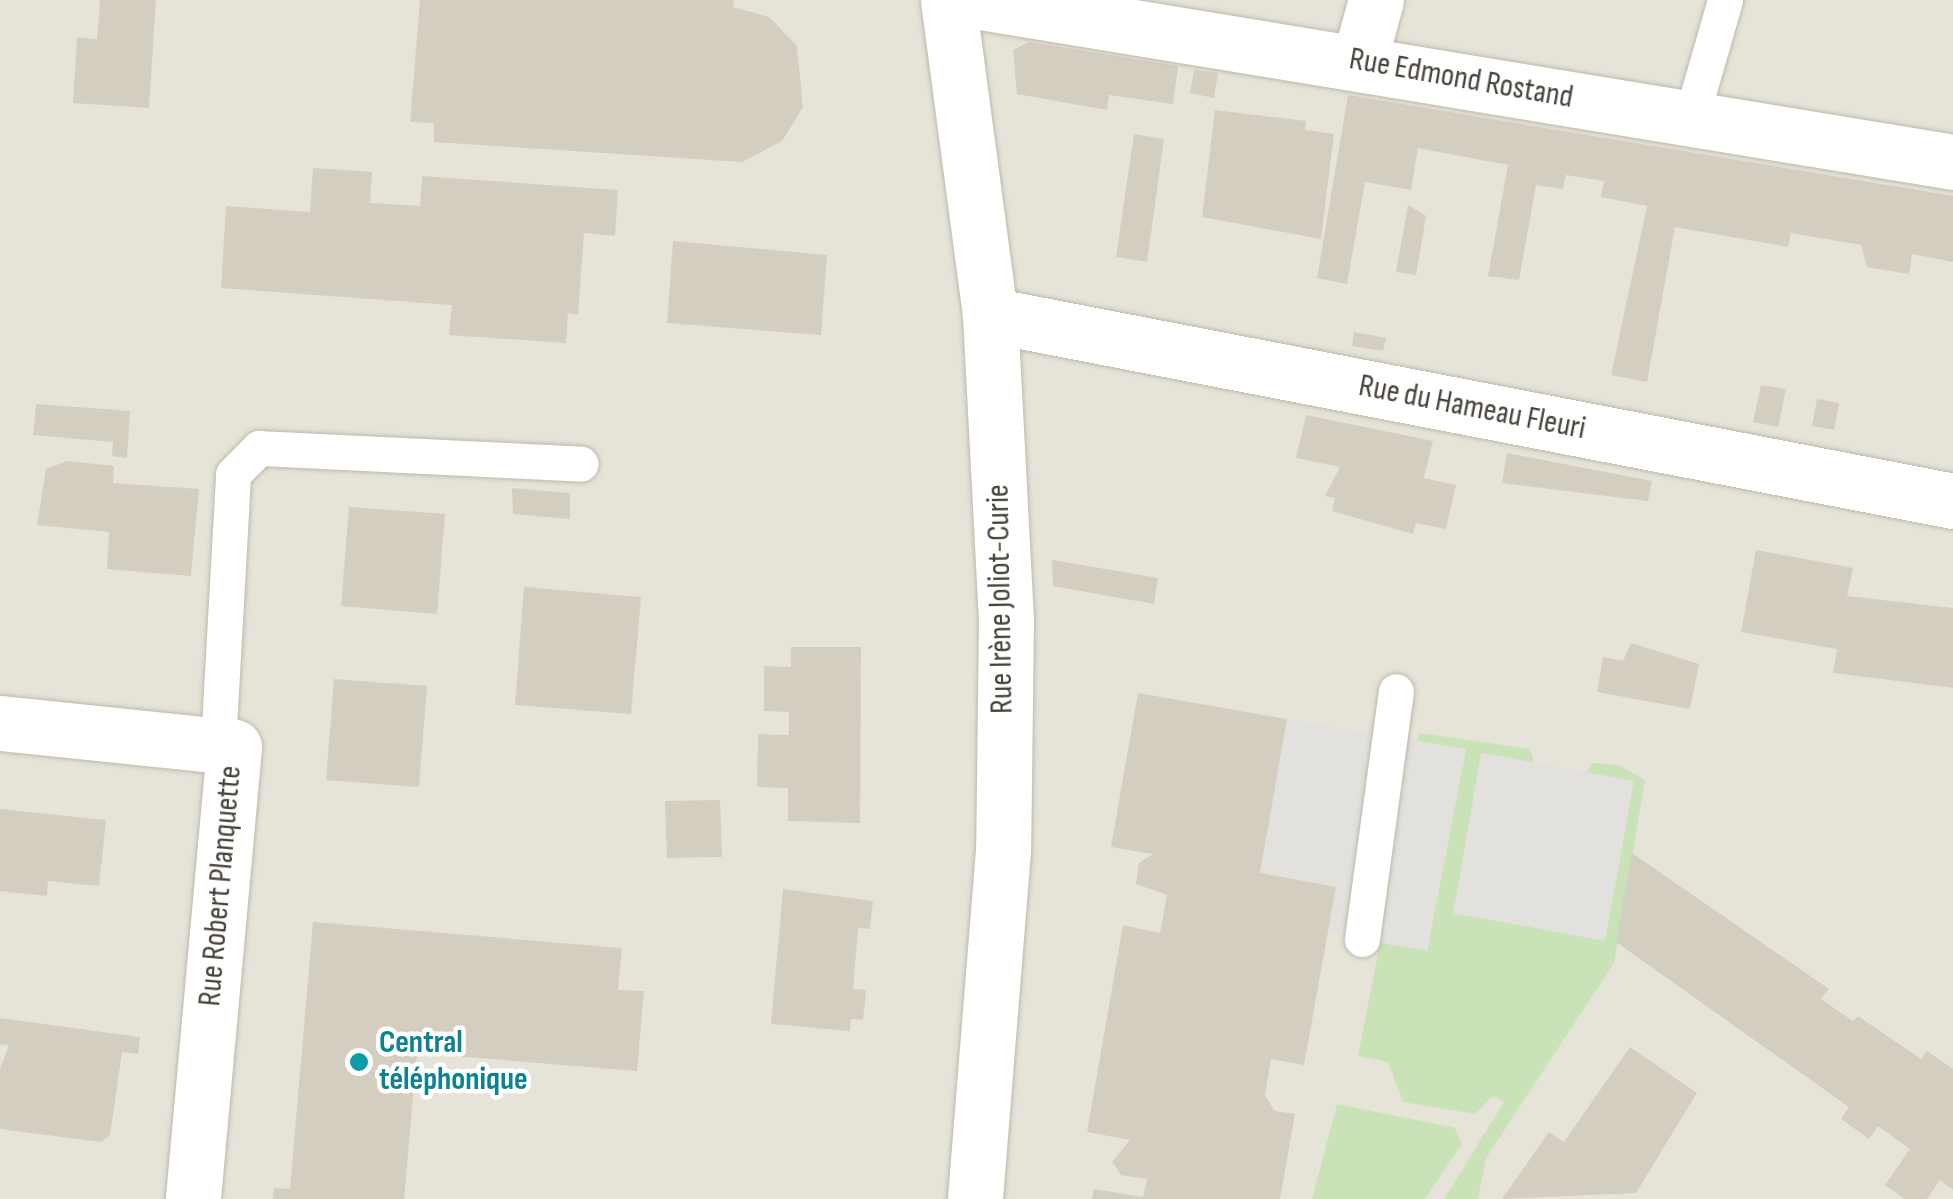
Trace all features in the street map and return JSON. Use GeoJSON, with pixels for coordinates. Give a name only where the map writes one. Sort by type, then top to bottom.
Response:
{"type":"FeatureCollection","features":[{"type":"Feature","properties":{"kind":"street","name":"Rue Irène Joliot-Curie"},"geometry":{"type":"LineString","coordinates":[[948,0],[990,316],[1006,618],[1003,850],[975,1199]]}},
{"type":"Feature","properties":{"kind":"street","name":"Rue Edmond Rostand"},"geometry":{"type":"LineString","coordinates":[[969,0],[1953,162]]}},
{"type":"Feature","properties":{"kind":"street"},"geometry":{"type":"LineString","coordinates":[[1359,62],[1376,0]]}},
{"type":"Feature","properties":{"kind":"street","name":"Rue du Hameau Fleuri"},"geometry":{"type":"LineString","coordinates":[[990,316],[1953,501]]}},
{"type":"Feature","properties":{"kind":"street","name":"Rue Robert Planquette"},"geometry":{"type":"LineString","coordinates":[[0,722],[234,746],[193,1199]]}},
{"type":"Feature","properties":{"kind":"lane"},"geometry":{"type":"LineString","coordinates":[[1692,118],[1725,0]]}},
{"type":"Feature","properties":{"kind":"lane"},"geometry":{"type":"LineString","coordinates":[[218,746],[233,474],[259,448],[581,464]]}},
{"type":"Feature","properties":{"kind":"lane"},"geometry":{"type":"LineString","coordinates":[[1362,939],[1396,692]]}},
{"type":"Feature","properties":{"kind":"shaded area"},"geometry":{"type":"Polygon","coordinates":[[[0,0],[1953,0],[1953,1199],[0,1199],[0,0]]]}},
{"type":"Feature","properties":{"kind":"shaded area"},"geometry":{"type":"Polygon","coordinates":[[[1287,719],[1466,749],[1427,951],[1328,933],[1336,887],[1260,873],[1287,719]]]}},
{"type":"Feature","properties":{"kind":"shaded area"},"geometry":{"type":"Polygon","coordinates":[[[1482,753],[1634,781],[1605,941],[1453,913],[1482,753]]]}},
{"type":"Feature","properties":{"kind":"green space"},"geometry":{"type":"Polygon","coordinates":[[[1420,733],[1529,749],[1533,756],[1533,766],[1481,754],[1454,912],[1633,781],[1586,773],[1592,763],[1619,765],[1645,780],[1614,963],[1486,1158],[1478,1199],[1444,1199],[1504,1102],[1493,1096],[1475,1114],[1403,1102],[1388,1062],[1358,1056],[1380,943],[1427,950],[1466,749],[1416,741],[1420,733]]]}},
{"type":"Feature","properties":{"kind":"green space"},"geometry":{"type":"Polygon","coordinates":[[[1337,1104],[1455,1128],[1462,1144],[1425,1199],[1312,1199],[1337,1104]]]}},
{"type":"Feature","properties":{"kind":"building"},"geometry":{"type":"Polygon","coordinates":[[[100,0],[156,0],[149,108],[73,103],[77,37],[97,39],[100,0]]]}},
{"type":"Feature","properties":{"kind":"building"},"geometry":{"type":"Polygon","coordinates":[[[420,0],[734,0],[733,7],[769,17],[797,46],[803,107],[782,141],[742,162],[434,142],[434,123],[410,122],[420,0]]]}},
{"type":"Feature","properties":{"kind":"building"},"geometry":{"type":"Polygon","coordinates":[[[1029,42],[1178,66],[1173,104],[1109,95],[1107,110],[1017,94],[1013,50],[1029,42]]]}},
{"type":"Feature","properties":{"kind":"building"},"geometry":{"type":"Polygon","coordinates":[[[1194,70],[1218,73],[1214,98],[1190,93],[1194,70]]]}},
{"type":"Feature","properties":{"kind":"building"},"geometry":{"type":"Polygon","coordinates":[[[1348,95],[1953,196],[1953,262],[1912,254],[1909,274],[1867,267],[1861,245],[1791,233],[1788,247],[1675,227],[1647,382],[1611,375],[1647,206],[1601,197],[1604,181],[1566,175],[1563,189],[1536,185],[1519,280],[1488,276],[1508,165],[1418,148],[1411,190],[1365,182],[1347,284],[1317,278],[1348,95]]]}},
{"type":"Feature","properties":{"kind":"building"},"geometry":{"type":"Polygon","coordinates":[[[1215,110],[1306,121],[1305,130],[1334,134],[1321,239],[1202,217],[1215,110]]]}},
{"type":"Feature","properties":{"kind":"building"},"geometry":{"type":"Polygon","coordinates":[[[1134,134],[1164,139],[1147,262],[1116,257],[1134,134]]]}},
{"type":"Feature","properties":{"kind":"building"},"geometry":{"type":"Polygon","coordinates":[[[313,168],[372,172],[370,203],[420,206],[422,176],[618,190],[615,236],[584,233],[578,315],[568,313],[566,343],[449,335],[452,305],[221,288],[226,206],[310,212],[313,168]]]}},
{"type":"Feature","properties":{"kind":"building"},"geometry":{"type":"Polygon","coordinates":[[[1408,205],[1426,216],[1416,275],[1396,272],[1408,205]]]}},
{"type":"Feature","properties":{"kind":"building"},"geometry":{"type":"Polygon","coordinates":[[[673,241],[827,255],[821,335],[667,323],[673,241]]]}},
{"type":"Feature","properties":{"kind":"building"},"geometry":{"type":"Polygon","coordinates":[[[1354,332],[1386,338],[1383,351],[1352,346],[1354,332]]]}},
{"type":"Feature","properties":{"kind":"building"},"geometry":{"type":"Polygon","coordinates":[[[1761,385],[1786,389],[1778,427],[1753,422],[1761,385]]]}},
{"type":"Feature","properties":{"kind":"building"},"geometry":{"type":"Polygon","coordinates":[[[1817,399],[1839,403],[1834,430],[1812,426],[1817,399]]]}},
{"type":"Feature","properties":{"kind":"building"},"geometry":{"type":"Polygon","coordinates":[[[36,404],[130,411],[127,458],[112,456],[113,442],[33,435],[36,404]]]}},
{"type":"Feature","properties":{"kind":"building"},"geometry":{"type":"Polygon","coordinates":[[[1306,415],[1433,441],[1424,478],[1456,485],[1446,529],[1416,523],[1413,534],[1332,511],[1335,498],[1325,496],[1340,467],[1296,458],[1306,415]]]}},
{"type":"Feature","properties":{"kind":"building"},"geometry":{"type":"Polygon","coordinates":[[[1507,453],[1652,481],[1648,501],[1502,483],[1507,453]]]}},
{"type":"Feature","properties":{"kind":"building"},"geometry":{"type":"Polygon","coordinates":[[[67,461],[114,466],[113,483],[199,489],[191,576],[107,569],[109,532],[37,525],[46,469],[67,461]]]}},
{"type":"Feature","properties":{"kind":"building"},"geometry":{"type":"Polygon","coordinates":[[[512,488],[570,493],[570,519],[513,514],[512,488]]]}},
{"type":"Feature","properties":{"kind":"building"},"geometry":{"type":"Polygon","coordinates":[[[349,507],[445,514],[437,614],[341,606],[349,507]]]}},
{"type":"Feature","properties":{"kind":"building"},"geometry":{"type":"Polygon","coordinates":[[[1756,550],[1853,568],[1847,596],[1953,608],[1953,688],[1833,673],[1837,649],[1741,632],[1756,550]]]}},
{"type":"Feature","properties":{"kind":"building"},"geometry":{"type":"Polygon","coordinates":[[[1052,560],[1158,578],[1154,604],[1053,586],[1052,560]]]}},
{"type":"Feature","properties":{"kind":"building"},"geometry":{"type":"Polygon","coordinates":[[[524,587],[641,597],[631,714],[515,705],[524,587]]]}},
{"type":"Feature","properties":{"kind":"building"},"geometry":{"type":"Polygon","coordinates":[[[1631,643],[1699,664],[1690,709],[1597,692],[1603,657],[1623,661],[1631,643]]]}},
{"type":"Feature","properties":{"kind":"building"},"geometry":{"type":"Polygon","coordinates":[[[791,647],[861,647],[860,823],[788,821],[788,788],[757,787],[758,734],[789,735],[789,712],[764,711],[764,666],[791,667],[791,647]]]}},
{"type":"Feature","properties":{"kind":"building"},"geometry":{"type":"Polygon","coordinates":[[[334,679],[427,686],[419,787],[326,780],[334,679]]]}},
{"type":"Feature","properties":{"kind":"building"},"geometry":{"type":"Polygon","coordinates":[[[1138,693],[1287,719],[1260,873],[1336,887],[1304,1065],[1271,1059],[1265,1096],[1275,1111],[1295,1114],[1280,1199],[1092,1199],[1094,1189],[1143,1197],[1147,1179],[1121,1175],[1112,1162],[1130,1140],[1087,1132],[1123,925],[1160,933],[1167,895],[1136,884],[1139,863],[1153,854],[1111,847],[1138,693]]]}},
{"type":"Feature","properties":{"kind":"building"},"geometry":{"type":"Polygon","coordinates":[[[720,800],[722,857],[667,858],[665,801],[720,800]]]}},
{"type":"Feature","properties":{"kind":"building"},"geometry":{"type":"Polygon","coordinates":[[[0,809],[106,820],[99,886],[48,881],[47,896],[0,891],[0,809]]]}},
{"type":"Feature","properties":{"kind":"building"},"geometry":{"type":"Polygon","coordinates":[[[1632,853],[1829,989],[1821,999],[1853,1021],[1858,1016],[1921,1059],[1927,1051],[1953,1069],[1953,1190],[1940,1180],[1927,1199],[1905,1199],[1885,1185],[1910,1149],[1878,1126],[1869,1139],[1841,1119],[1849,1107],[1616,942],[1632,853]]]}},
{"type":"Feature","properties":{"kind":"building"},"geometry":{"type":"Polygon","coordinates":[[[783,889],[873,901],[870,929],[858,928],[853,989],[866,990],[863,1020],[851,1019],[850,1031],[771,1024],[783,889]]]}},
{"type":"Feature","properties":{"kind":"building","name":"Central téléphonique"},"geometry":{"type":"Polygon","coordinates":[[[313,922],[622,948],[618,990],[644,991],[637,1071],[417,1053],[404,1199],[273,1199],[274,1188],[290,1189],[313,922]]]}},
{"type":"Feature","properties":{"kind":"building"},"geometry":{"type":"Polygon","coordinates":[[[0,1018],[140,1037],[138,1054],[122,1052],[110,1135],[101,1142],[0,1129],[0,1069],[9,1045],[0,1044],[0,1018]]]}},
{"type":"Feature","properties":{"kind":"building"},"geometry":{"type":"Polygon","coordinates":[[[1630,1047],[1697,1093],[1636,1193],[1502,1199],[1549,1132],[1564,1142],[1630,1047]]]}},
{"type":"Feature","properties":{"kind":"place","name":"Central téléphonique"},"geometry":{"type":"Point","coordinates":[359,1062]}}]}
